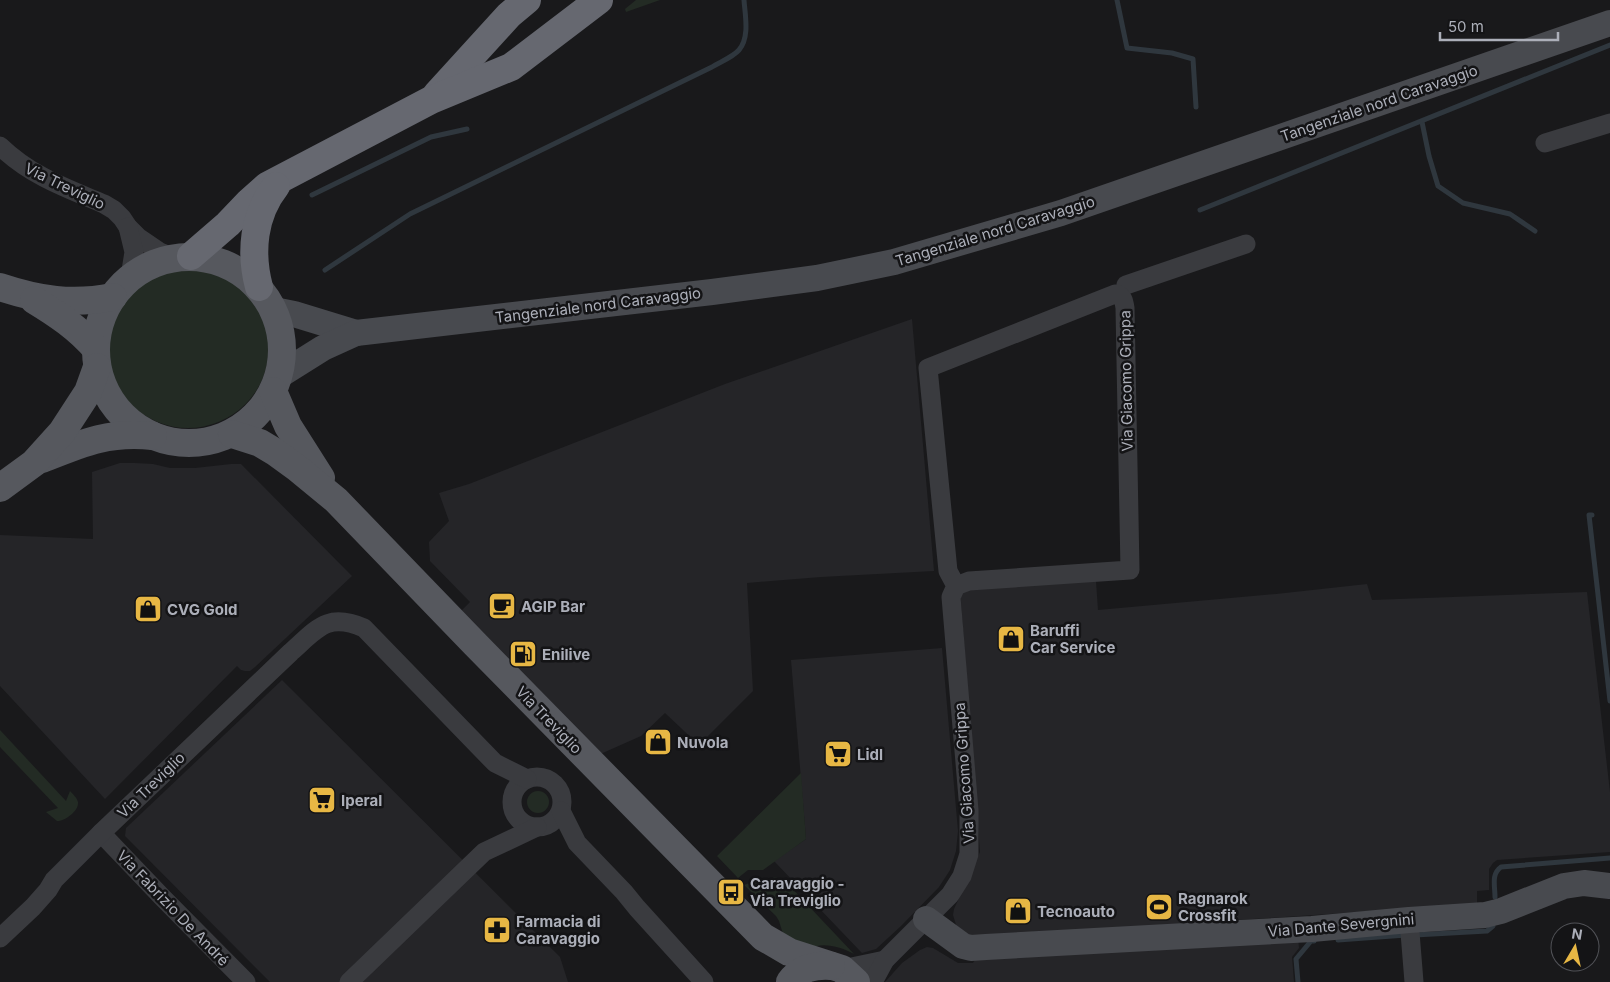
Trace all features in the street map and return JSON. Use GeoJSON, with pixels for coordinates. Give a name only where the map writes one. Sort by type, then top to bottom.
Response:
{"type":"FeatureCollection","features":[{"type":"Feature","properties":{"kind":"highway"},"geometry":{"type":"LineString","coordinates":[[431,100],[509,15],[527,0]]}},
{"type":"Feature","properties":{"kind":"highway"},"geometry":{"type":"LineString","coordinates":[[183,257],[228,224],[267,186],[431,100],[511,67],[599,0]]}},
{"type":"Feature","properties":{"kind":"highway"},"geometry":{"type":"LineString","coordinates":[[259,287],[254,260],[255,233],[265,203],[284,177]]}},
{"type":"Feature","properties":{"kind":"main road","name":"Tangenziale nord Caravaggio"},"geometry":{"type":"LineString","coordinates":[[276,383],[324,348],[356,333],[731,290],[817,278],[894,262],[1060,213],[1610,24]]}},
{"type":"Feature","properties":{"kind":"main road"},"geometry":{"type":"LineString","coordinates":[[0,287],[28,296],[68,301],[92,301],[121,287],[151,265],[183,257],[216,260],[244,275],[259,287],[274,310],[279,323],[283,349],[276,383],[258,413],[232,434],[217,439],[189,443],[137,434],[118,435],[98,438],[34,463]]}},
{"type":"Feature","properties":{"kind":"main road"},"geometry":{"type":"LineString","coordinates":[[0,488],[34,463],[58,437],[75,414],[88,392],[97,358],[99,327],[104,311],[121,287]]}},
{"type":"Feature","properties":{"kind":"main road"},"geometry":{"type":"LineString","coordinates":[[28,296],[66,320],[83,334],[97,358],[103,386],[113,403],[131,422],[153,436]]}},
{"type":"Feature","properties":{"kind":"main road","name":"Tangenziale nord Caravaggio"},"geometry":{"type":"LineString","coordinates":[[274,310],[294,314],[356,333]]}},
{"type":"Feature","properties":{"kind":"main road","name":"Via Treviglio"},"geometry":{"type":"LineString","coordinates":[[276,383],[288,426],[336,500]]}},
{"type":"Feature","properties":{"kind":"main road","name":"Via Treviglio"},"geometry":{"type":"LineString","coordinates":[[232,434],[260,443],[275,452],[336,500],[764,938]]}},
{"type":"Feature","properties":{"kind":"main road","name":"Via Dante Severgnini"},"geometry":{"type":"LineString","coordinates":[[926,919],[957,942],[971,948],[1312,929],[1410,930],[1501,911],[1564,886],[1584,883],[1610,886]]}},
{"type":"Feature","properties":{"kind":"main road"},"geometry":{"type":"LineString","coordinates":[[764,938],[789,952],[843,972]]}},
{"type":"Feature","properties":{"kind":"main road"},"geometry":{"type":"LineString","coordinates":[[764,938],[778,982]]}},
{"type":"Feature","properties":{"kind":"main road"},"geometry":{"type":"LineString","coordinates":[[790,982],[806,968],[819,965],[843,972]]}},
{"type":"Feature","properties":{"kind":"street"},"geometry":{"type":"LineString","coordinates":[[1545,143],[1610,123]]}},
{"type":"Feature","properties":{"kind":"street","name":"Via Treviglio"},"geometry":{"type":"LineString","coordinates":[[0,146],[19,164],[37,175],[114,210],[128,227],[149,245],[183,257]]}},
{"type":"Feature","properties":{"kind":"street","name":"Via Treviglio"},"geometry":{"type":"LineString","coordinates":[[121,287],[134,252],[128,227]]}},
{"type":"Feature","properties":{"kind":"street"},"geometry":{"type":"LineString","coordinates":[[1126,285],[1246,244]]}},
{"type":"Feature","properties":{"kind":"street","name":"Via Giacomo Grippa"},"geometry":{"type":"LineString","coordinates":[[873,982],[884,960],[950,895],[962,876],[969,854],[969,810],[951,597],[956,586],[969,581],[1130,570],[1125,308],[1120,296],[1115,294],[928,368],[948,571],[956,586]]}},
{"type":"Feature","properties":{"kind":"street","name":"Via Treviglio"},"geometry":{"type":"LineString","coordinates":[[0,938],[33,907],[54,880],[101,833],[315,630],[324,624],[334,621],[352,623],[364,628],[495,763]]}},
{"type":"Feature","properties":{"kind":"street"},"geometry":{"type":"LineString","coordinates":[[495,763],[527,780]]}},
{"type":"Feature","properties":{"kind":"street"},"geometry":{"type":"LineString","coordinates":[[495,763],[512,803],[514,813],[523,823],[541,827],[577,843]]}},
{"type":"Feature","properties":{"kind":"street"},"geometry":{"type":"LineString","coordinates":[[349,982],[484,852],[541,827],[557,818],[561,811],[562,797],[555,785],[543,778],[536,777],[518,786],[502,844]]}},
{"type":"Feature","properties":{"kind":"street"},"geometry":{"type":"LineString","coordinates":[[561,811],[577,843],[624,892],[704,982]]}},
{"type":"Feature","properties":{"kind":"street","name":"Via Fabrizio De André"},"geometry":{"type":"LineString","coordinates":[[101,833],[246,982]]}},
{"type":"Feature","properties":{"kind":"street"},"geometry":{"type":"LineString","coordinates":[[1410,930],[1414,982]]}},
{"type":"Feature","properties":{"kind":"street"},"geometry":{"type":"LineString","coordinates":[[843,972],[884,960]]}},
{"type":"Feature","properties":{"kind":"shaded area"},"geometry":{"type":"Polygon","coordinates":[[[636,0],[660,0],[626,12],[625,9],[636,0]]]}},
{"type":"Feature","properties":{"kind":"shaded area"},"geometry":{"type":"Polygon","coordinates":[[[196,266],[212,269],[226,275],[246,289],[256,302],[266,323],[269,347],[266,371],[256,392],[246,405],[233,415],[212,425],[180,428],[164,425],[150,419],[136,410],[125,399],[110,371],[107,339],[110,323],[116,309],[125,295],[136,284],[164,269],[196,266]]]}},
{"type":"Feature","properties":{"kind":"shaded area"},"geometry":{"type":"Polygon","coordinates":[[[912,319],[934,571],[747,583],[753,691],[699,745],[665,713],[641,736],[596,756],[461,611],[470,602],[430,561],[429,542],[449,521],[439,493],[469,484],[725,384],[912,319]]]}},
{"type":"Feature","properties":{"kind":"shaded area"},"geometry":{"type":"Polygon","coordinates":[[[120,463],[153,464],[170,468],[241,464],[352,576],[250,671],[241,670],[237,666],[105,799],[0,686],[0,535],[93,539],[92,472],[120,463]]]}},
{"type":"Feature","properties":{"kind":"shaded area"},"geometry":{"type":"Polygon","coordinates":[[[1096,581],[1098,610],[1367,584],[1372,600],[1587,592],[1610,792],[1610,852],[1497,860],[1489,869],[1489,890],[1477,891],[1477,904],[972,938],[957,928],[953,915],[980,852],[960,590],[1096,581]]]}},
{"type":"Feature","properties":{"kind":"shaded area"},"geometry":{"type":"Polygon","coordinates":[[[942,648],[958,831],[956,851],[950,870],[939,887],[876,949],[862,953],[774,861],[806,839],[791,660],[942,648]]]}},
{"type":"Feature","properties":{"kind":"shaded area"},"geometry":{"type":"Polygon","coordinates":[[[282,680],[560,957],[568,982],[270,982],[125,836],[126,828],[282,680]]]}},
{"type":"Feature","properties":{"kind":"shaded area"},"geometry":{"type":"Polygon","coordinates":[[[0,730],[66,801],[70,791],[75,796],[78,805],[71,815],[57,821],[46,812],[58,808],[0,747],[0,730]]]}},
{"type":"Feature","properties":{"kind":"shaded area"},"geometry":{"type":"Polygon","coordinates":[[[801,773],[806,839],[763,870],[748,870],[738,878],[717,856],[801,773]]]}},
{"type":"Feature","properties":{"kind":"shaded area"},"geometry":{"type":"Polygon","coordinates":[[[538,791],[546,794],[549,802],[546,810],[538,813],[530,810],[527,802],[530,794],[538,791]]]}},
{"type":"Feature","properties":{"kind":"shaded area"},"geometry":{"type":"Polygon","coordinates":[[[775,877],[786,882],[854,954],[832,946],[821,945],[810,948],[783,934],[776,916],[744,885],[775,877]]]}},
{"type":"Feature","properties":{"kind":"shaded area"},"geometry":{"type":"Polygon","coordinates":[[[1298,938],[1299,948],[1292,957],[1294,982],[885,982],[902,963],[927,947],[933,948],[958,963],[973,963],[976,958],[1298,938]]]}},
{"type":"Feature","properties":{"kind":"waterway"},"geometry":{"type":"LineString","coordinates":[[325,270],[410,214],[730,57],[739,50],[745,39],[744,0]]}},
{"type":"Feature","properties":{"kind":"waterway"},"geometry":{"type":"LineString","coordinates":[[1117,0],[1127,48],[1172,53],[1193,59],[1196,107]]}},
{"type":"Feature","properties":{"kind":"waterway"},"geometry":{"type":"LineString","coordinates":[[1200,210],[1610,45]]}},
{"type":"Feature","properties":{"kind":"waterway"},"geometry":{"type":"LineString","coordinates":[[1422,122],[1438,186],[1463,203],[1510,214],[1535,231]]}},
{"type":"Feature","properties":{"kind":"waterway"},"geometry":{"type":"LineString","coordinates":[[312,195],[431,137],[467,129]]}},
{"type":"Feature","properties":{"kind":"waterway"},"geometry":{"type":"LineString","coordinates":[[1592,515],[1589,515],[1610,701]]}},
{"type":"Feature","properties":{"kind":"waterway"},"geometry":{"type":"LineString","coordinates":[[1495,897],[1495,877],[1501,867],[1610,858]]}},
{"type":"Feature","properties":{"kind":"waterway"},"geometry":{"type":"LineString","coordinates":[[1415,935],[1487,931],[1493,926]]}},
{"type":"Feature","properties":{"kind":"waterway"},"geometry":{"type":"LineString","coordinates":[[1338,940],[1406,935]]}},
{"type":"Feature","properties":{"kind":"waterway"},"geometry":{"type":"LineString","coordinates":[[1298,982],[1296,959],[1311,941],[1314,941]]}},
{"type":"Feature","properties":{"kind":"place","name":"AGIP Bar"},"geometry":{"type":"Point","coordinates":[502,606]}},
{"type":"Feature","properties":{"kind":"place","name":"CVG Gold"},"geometry":{"type":"Point","coordinates":[148,609]}},
{"type":"Feature","properties":{"kind":"place","name":"Baruffi Car Service"},"geometry":{"type":"Point","coordinates":[1011,639]}},
{"type":"Feature","properties":{"kind":"place","name":"Enilive"},"geometry":{"type":"Point","coordinates":[523,654]}},
{"type":"Feature","properties":{"kind":"place","name":"Nuvola"},"geometry":{"type":"Point","coordinates":[658,742]}},
{"type":"Feature","properties":{"kind":"place","name":"Lidl"},"geometry":{"type":"Point","coordinates":[838,754]}},
{"type":"Feature","properties":{"kind":"place","name":"Iperal"},"geometry":{"type":"Point","coordinates":[322,800]}},
{"type":"Feature","properties":{"kind":"place","name":"Caravaggio - Via Treviglio"},"geometry":{"type":"Point","coordinates":[731,892]}},
{"type":"Feature","properties":{"kind":"place","name":"Ragnarok Crossfit"},"geometry":{"type":"Point","coordinates":[1159,907]}},
{"type":"Feature","properties":{"kind":"place","name":"Tecnoauto"},"geometry":{"type":"Point","coordinates":[1018,911]}},
{"type":"Feature","properties":{"kind":"place","name":"Farmacia di Caravaggio"},"geometry":{"type":"Point","coordinates":[497,930]}}]}
